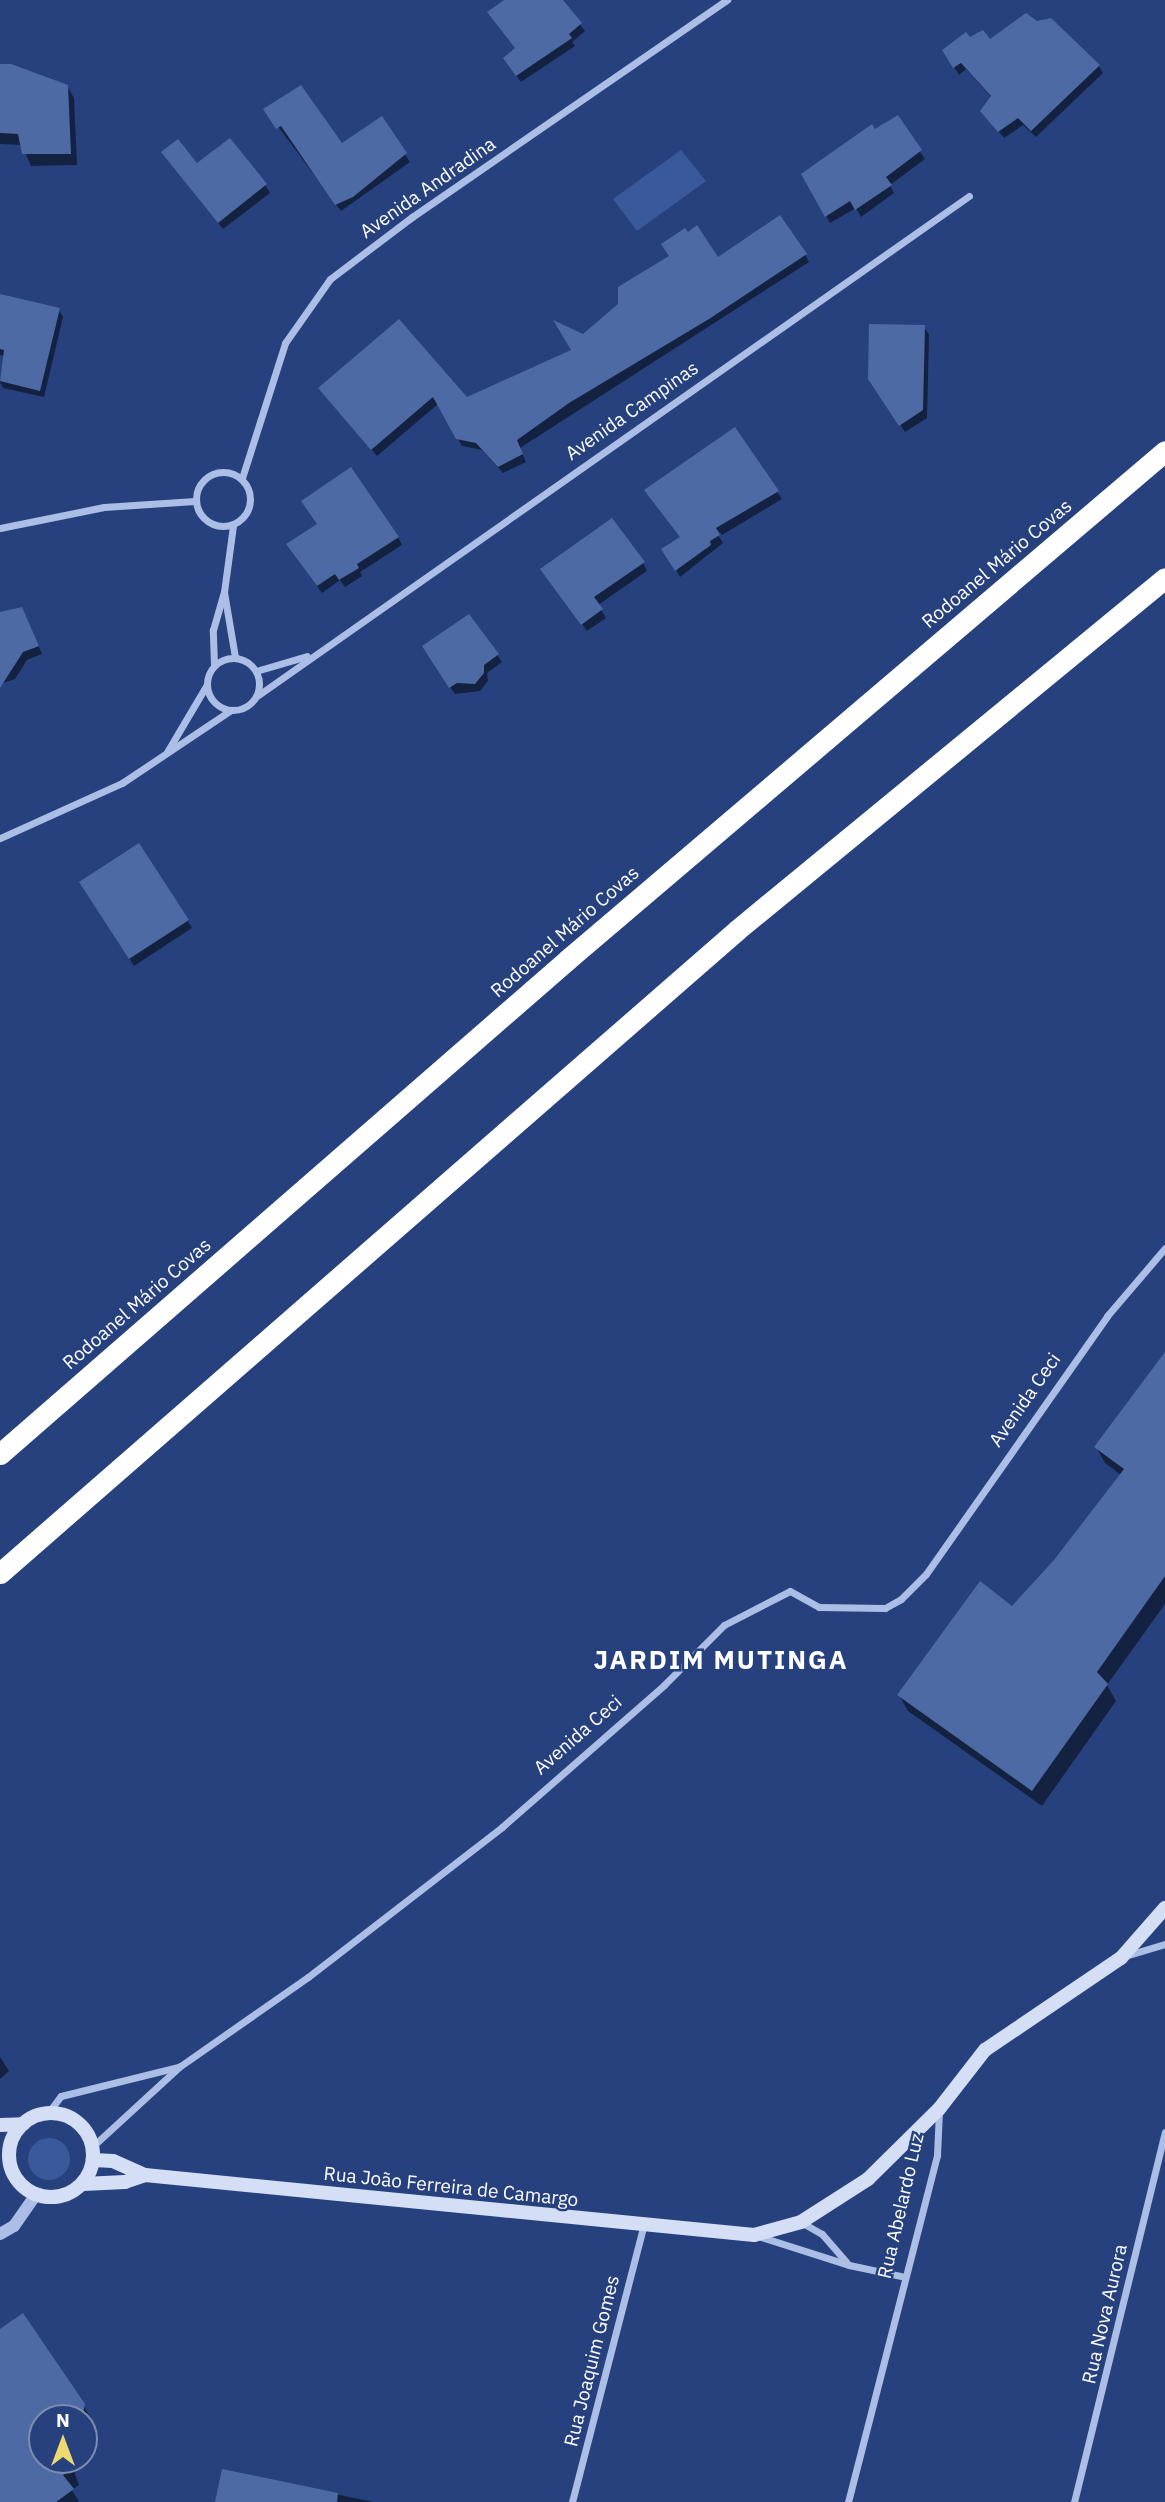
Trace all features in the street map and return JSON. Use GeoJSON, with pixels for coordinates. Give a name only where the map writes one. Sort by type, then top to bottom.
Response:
{"type":"FeatureCollection","features":[{"type":"Feature","properties":{"kind":"highway","name":"Rodoanel Mário Covas"},"geometry":{"type":"LineString","coordinates":[[0,1454],[567,960],[1165,451]]}},
{"type":"Feature","properties":{"kind":"highway"},"geometry":{"type":"LineString","coordinates":[[0,1573],[616,1033],[1165,578]]}},
{"type":"Feature","properties":{"kind":"main road"},"geometry":{"type":"LineString","coordinates":[[939,2109],[985,2050],[1121,1958],[1165,1908]]}},
{"type":"Feature","properties":{"kind":"main road","name":"Rua João Ferreira de Camargo"},"geometry":{"type":"LineString","coordinates":[[93,2153],[145,2175],[643,2227],[754,2235],[801,2222],[867,2179],[939,2109]]}},
{"type":"Feature","properties":{"kind":"main road"},"geometry":{"type":"LineString","coordinates":[[0,2125],[23,2123],[48,2113],[60,2114],[81,2125],[93,2153],[83,2184],[66,2195],[36,2195],[19,2183],[5,2164],[11,2143],[23,2123]]}},
{"type":"Feature","properties":{"kind":"main road","name":"Rua João Ferreira de Camargo"},"geometry":{"type":"LineString","coordinates":[[83,2184],[125,2182],[145,2175]]}},
{"type":"Feature","properties":{"kind":"street","name":"Avenida Andradina"},"geometry":{"type":"LineString","coordinates":[[242,478],[285,344],[330,279],[412,217],[727,0]]}},
{"type":"Feature","properties":{"kind":"street","name":"Avenida Campinas"},"geometry":{"type":"LineString","coordinates":[[257,696],[969,195]]}},
{"type":"Feature","properties":{"kind":"street"},"geometry":{"type":"LineString","coordinates":[[217,471],[242,478],[250,504],[244,517],[233,525],[208,522],[195,501],[197,488],[217,471]]}},
{"type":"Feature","properties":{"kind":"street"},"geometry":{"type":"LineString","coordinates":[[0,528],[104,507],[195,501]]}},
{"type":"Feature","properties":{"kind":"street"},"geometry":{"type":"LineString","coordinates":[[164,756],[206,686],[214,665],[213,630],[224,592],[233,525]]}},
{"type":"Feature","properties":{"kind":"street"},"geometry":{"type":"LineString","coordinates":[[0,838],[122,783],[232,710],[246,707],[257,696],[256,671],[235,657],[224,592]]}},
{"type":"Feature","properties":{"kind":"street","name":"Avenida Campinas"},"geometry":{"type":"LineString","coordinates":[[256,671],[314,654]]}},
{"type":"Feature","properties":{"kind":"street"},"geometry":{"type":"LineString","coordinates":[[214,665],[235,657]]}},
{"type":"Feature","properties":{"kind":"street"},"geometry":{"type":"LineString","coordinates":[[206,686],[219,707],[232,710]]}},
{"type":"Feature","properties":{"kind":"street","name":"Avenida Ceci"},"geometry":{"type":"LineString","coordinates":[[93,2153],[179,2067],[308,1977],[502,1827],[664,1685],[724,1625],[790,1591],[819,1607],[885,1608],[901,1599],[926,1574],[1107,1316],[1165,1248]]}},
{"type":"Feature","properties":{"kind":"street"},"geometry":{"type":"LineString","coordinates":[[1121,1958],[1165,1944]]}},
{"type":"Feature","properties":{"kind":"street","name":"Avenida Ceci"},"geometry":{"type":"LineString","coordinates":[[48,2113],[61,2096],[179,2067]]}},
{"type":"Feature","properties":{"kind":"street","name":"Rua Abelardo Luz"},"geometry":{"type":"LineString","coordinates":[[848,2502],[937,2155],[939,2109]]}},
{"type":"Feature","properties":{"kind":"street","name":"Rua Nova Aurora"},"geometry":{"type":"LineString","coordinates":[[1074,2502],[1165,2132]]}},
{"type":"Feature","properties":{"kind":"street"},"geometry":{"type":"LineString","coordinates":[[0,2234],[14,2226],[36,2195]]}},
{"type":"Feature","properties":{"kind":"street"},"geometry":{"type":"LineString","coordinates":[[801,2222],[822,2234],[849,2265]]}},
{"type":"Feature","properties":{"kind":"street","name":"Rua Joaquim Gomes"},"geometry":{"type":"LineString","coordinates":[[572,2502],[643,2227]]}},
{"type":"Feature","properties":{"kind":"street","name":"Rua João Ferreira de Camargo"},"geometry":{"type":"LineString","coordinates":[[754,2235],[849,2265],[905,2277]]}},
{"type":"Feature","properties":{"kind":"shaded area"},"geometry":{"type":"Polygon","coordinates":[[[681,150],[706,181],[637,231],[613,199],[681,150]]]}},
{"type":"Feature","properties":{"kind":"shaded area"},"geometry":{"type":"Polygon","coordinates":[[[49,2138],[64,2144],[70,2159],[64,2174],[49,2180],[34,2174],[28,2159],[34,2144],[49,2138]]]}},
{"type":"Feature","properties":{"kind":"building"},"geometry":{"type":"Polygon","coordinates":[[[504,0],[563,0],[582,23],[569,34],[572,38],[516,76],[503,58],[515,48],[487,12],[504,0]]]}},
{"type":"Feature","properties":{"kind":"building"},"geometry":{"type":"Polygon","coordinates":[[[1026,13],[1037,21],[1051,18],[1100,65],[1031,131],[1018,118],[998,132],[980,111],[991,96],[961,63],[953,68],[942,50],[966,32],[970,37],[983,30],[990,39],[1026,13]]]}},
{"type":"Feature","properties":{"kind":"building"},"geometry":{"type":"Polygon","coordinates":[[[0,64],[11,64],[68,85],[71,154],[22,154],[18,134],[0,133],[0,64]]]}},
{"type":"Feature","properties":{"kind":"building"},"geometry":{"type":"Polygon","coordinates":[[[301,85],[342,143],[382,116],[407,153],[353,197],[335,205],[281,126],[276,129],[263,109],[301,85]]]}},
{"type":"Feature","properties":{"kind":"building"},"geometry":{"type":"Polygon","coordinates":[[[898,115],[922,150],[886,177],[892,185],[855,210],[850,201],[825,217],[801,174],[872,124],[875,129],[898,115]]]}},
{"type":"Feature","properties":{"kind":"building"},"geometry":{"type":"Polygon","coordinates":[[[230,138],[267,184],[218,223],[161,152],[178,139],[197,163],[230,138]]]}},
{"type":"Feature","properties":{"kind":"building"},"geometry":{"type":"Polygon","coordinates":[[[780,215],[807,254],[709,319],[569,403],[517,440],[523,454],[498,467],[476,443],[456,439],[433,397],[371,450],[318,388],[399,319],[467,397],[571,350],[553,320],[583,334],[618,304],[618,287],[669,256],[661,244],[685,228],[688,232],[697,225],[718,257],[780,215]]]}},
{"type":"Feature","properties":{"kind":"building"},"geometry":{"type":"Polygon","coordinates":[[[0,294],[60,308],[40,391],[0,381],[4,350],[0,349],[0,294]]]}},
{"type":"Feature","properties":{"kind":"building"},"geometry":{"type":"Polygon","coordinates":[[[869,324],[925,325],[923,410],[899,426],[868,379],[869,324]]]}},
{"type":"Feature","properties":{"kind":"building"},"geometry":{"type":"Polygon","coordinates":[[[735,427],[779,491],[716,528],[720,535],[710,541],[711,545],[675,571],[661,549],[680,537],[644,490],[735,427]]]}},
{"type":"Feature","properties":{"kind":"building"},"geometry":{"type":"Polygon","coordinates":[[[351,467],[399,537],[357,564],[359,568],[339,580],[335,574],[317,586],[286,544],[317,524],[301,501],[351,467]]]}},
{"type":"Feature","properties":{"kind":"building"},"geometry":{"type":"Polygon","coordinates":[[[612,518],[645,562],[594,597],[603,609],[581,625],[540,569],[612,518]]]}},
{"type":"Feature","properties":{"kind":"building"},"geometry":{"type":"Polygon","coordinates":[[[22,607],[39,646],[23,652],[0,688],[0,612],[22,607]]]}},
{"type":"Feature","properties":{"kind":"building"},"geometry":{"type":"Polygon","coordinates":[[[469,614],[499,654],[484,665],[484,673],[475,684],[457,683],[449,688],[422,646],[469,614]]]}},
{"type":"Feature","properties":{"kind":"building"},"geometry":{"type":"Polygon","coordinates":[[[139,843],[189,920],[129,959],[79,882],[139,843]]]}},
{"type":"Feature","properties":{"kind":"building"},"geometry":{"type":"Polygon","coordinates":[[[1165,1352],[1165,1576],[1097,1672],[1108,1684],[1032,1791],[897,1695],[980,1581],[1012,1606],[1054,1560],[1124,1469],[1094,1447],[1165,1352]]]}},
{"type":"Feature","properties":{"kind":"building"},"geometry":{"type":"Polygon","coordinates":[[[23,2313],[85,2404],[28,2404],[28,2474],[64,2474],[74,2489],[56,2502],[0,2502],[0,2329],[23,2313]]]}},
{"type":"Feature","properties":{"kind":"building"},"geometry":{"type":"Polygon","coordinates":[[[222,2469],[338,2493],[337,2502],[215,2502],[222,2469]]]}},
{"type":"Feature","properties":{"kind":"district","name":"JARDIM MUTINGA"},"geometry":{"type":"Point","coordinates":[721,1660]}}]}
